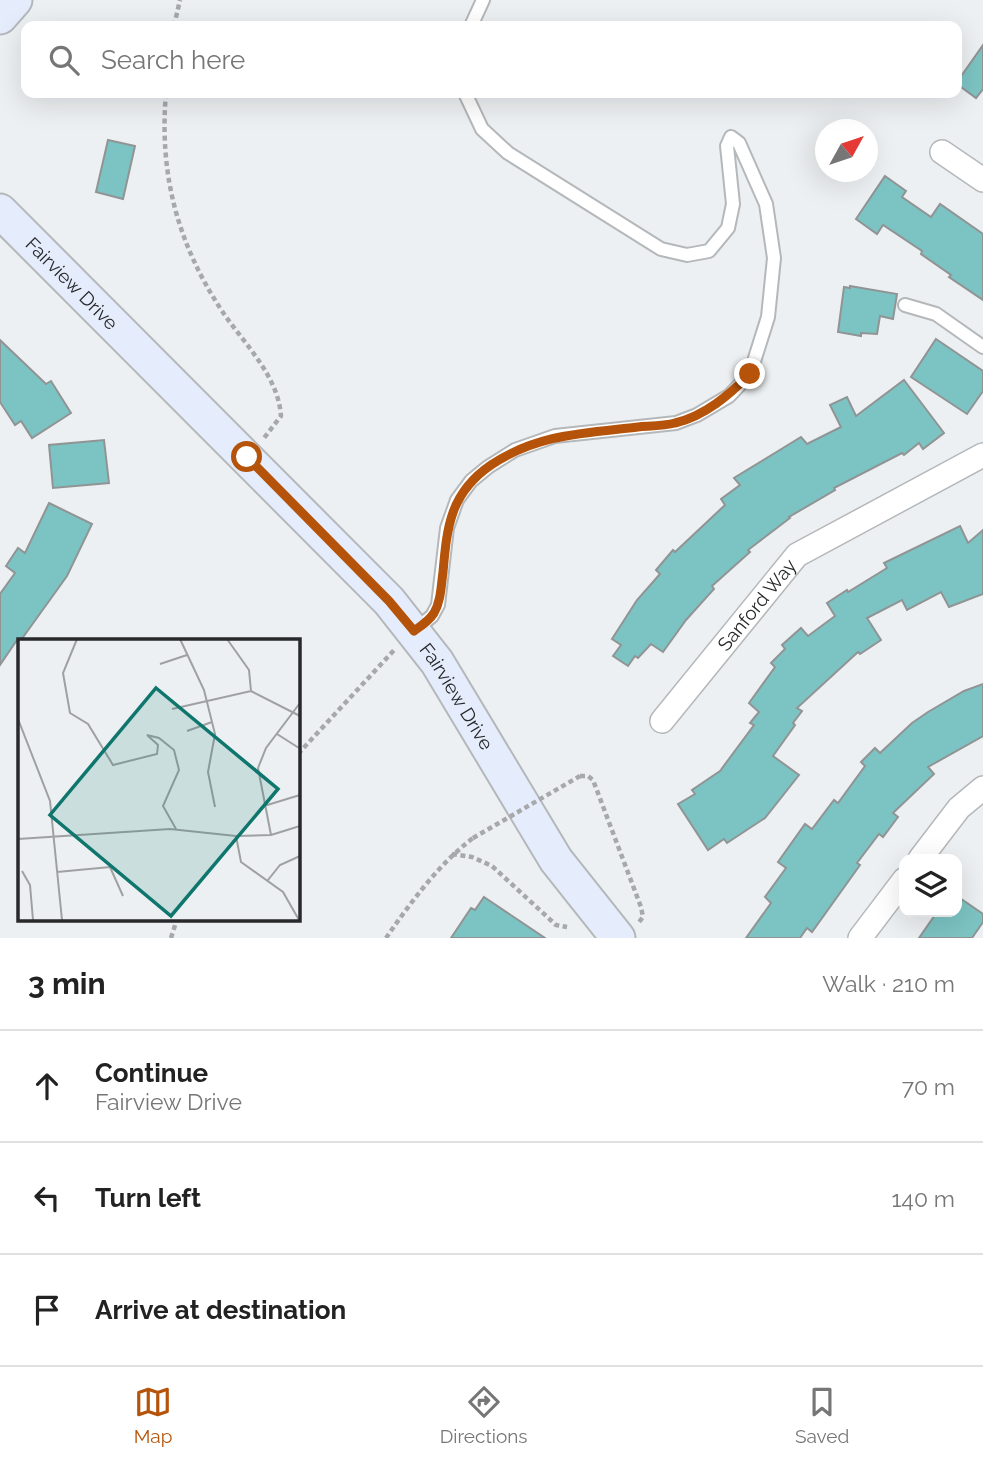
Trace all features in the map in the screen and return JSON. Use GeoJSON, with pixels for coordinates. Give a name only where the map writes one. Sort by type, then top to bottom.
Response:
{"type":"FeatureCollection","features":[{"type":"Feature","properties":{"kind":"street"},"geometry":{"type":"LineString","coordinates":[[0,17],[15,0]]}},
{"type":"Feature","properties":{"kind":"street"},"geometry":{"type":"LineString","coordinates":[[942,152],[983,180]]}},
{"type":"Feature","properties":{"kind":"street","name":"Fairview Drive"},"geometry":{"type":"LineString","coordinates":[[0,211],[389,601],[438,662],[556,860],[609,935]]}},
{"type":"Feature","properties":{"kind":"street","name":"Sanford Way"},"geometry":{"type":"LineString","coordinates":[[662,721],[797,555],[983,455]]}},
{"type":"Feature","properties":{"kind":"street"},"geometry":{"type":"LineString","coordinates":[[924,854],[959,808],[983,788]]}},
{"type":"Feature","properties":{"kind":"street"},"geometry":{"type":"LineString","coordinates":[[860,938],[899,887]]}},
{"type":"Feature","properties":{"kind":"lane"},"geometry":{"type":"LineString","coordinates":[[473,21],[483,0]]}},
{"type":"Feature","properties":{"kind":"lane"},"geometry":{"type":"LineString","coordinates":[[414,631],[432,616],[438,605],[447,528],[457,500],[471,481],[515,450],[555,436],[676,423],[697,415],[729,396],[750,374],[768,317],[773,270],[774,258],[766,204],[739,144],[731,137],[727,146],[733,204],[728,228],[709,251],[687,256],[661,249],[508,153],[482,129],[467,98]]}},
{"type":"Feature","properties":{"kind":"lane"},"geometry":{"type":"LineString","coordinates":[[905,305],[936,314],[983,347]]}},
{"type":"Feature","properties":{"kind":"path"},"geometry":{"type":"LineString","coordinates":[[175,21],[180,0]]}},
{"type":"Feature","properties":{"kind":"path"},"geometry":{"type":"LineString","coordinates":[[165,98],[163,120],[169,192],[178,226],[196,267],[221,310],[270,378],[279,401],[281,416],[262,440]]}},
{"type":"Feature","properties":{"kind":"path"},"geometry":{"type":"LineString","coordinates":[[299,753],[414,631]]}},
{"type":"Feature","properties":{"kind":"path"},"geometry":{"type":"LineString","coordinates":[[386,938],[452,854],[473,838],[580,776],[588,776],[593,780],[641,906],[643,918],[635,928],[609,935]]}},
{"type":"Feature","properties":{"kind":"path"},"geometry":{"type":"LineString","coordinates":[[452,854],[492,866],[556,925],[567,927]]}},
{"type":"Feature","properties":{"kind":"path"},"geometry":{"type":"LineString","coordinates":[[171,938],[177,920]]}},
{"type":"Feature","properties":{"kind":"building"},"geometry":{"type":"Polygon","coordinates":[[[983,45],[983,89],[976,98],[962,88],[962,75],[983,45]]]}},
{"type":"Feature","properties":{"kind":"building"},"geometry":{"type":"Polygon","coordinates":[[[108,140],[135,146],[123,199],[96,192],[108,140]]]}},
{"type":"Feature","properties":{"kind":"building"},"geometry":{"type":"Polygon","coordinates":[[[885,176],[906,191],[902,197],[931,217],[940,204],[983,234],[983,300],[949,277],[951,275],[921,254],[922,251],[883,225],[877,234],[856,219],[885,176]]]}},
{"type":"Feature","properties":{"kind":"building"},"geometry":{"type":"Polygon","coordinates":[[[844,287],[897,294],[893,319],[880,316],[877,334],[861,333],[861,336],[838,332],[844,287]]]}},
{"type":"Feature","properties":{"kind":"building"},"geometry":{"type":"Polygon","coordinates":[[[936,339],[983,371],[983,391],[967,414],[911,377],[936,339]]]}},
{"type":"Feature","properties":{"kind":"building"},"geometry":{"type":"Polygon","coordinates":[[[0,340],[46,384],[51,381],[71,413],[32,438],[21,421],[15,425],[0,402],[0,340]]]}},
{"type":"Feature","properties":{"kind":"building"},"geometry":{"type":"Polygon","coordinates":[[[904,380],[944,433],[923,449],[919,443],[904,455],[902,453],[834,488],[835,490],[789,517],[748,550],[750,552],[712,586],[714,589],[686,620],[663,652],[651,644],[638,658],[635,656],[628,666],[613,656],[621,645],[612,639],[637,600],[660,574],[656,570],[673,550],[675,552],[725,505],[721,499],[740,485],[734,478],[801,437],[807,444],[841,427],[830,405],[847,397],[856,416],[904,380]]]}},
{"type":"Feature","properties":{"kind":"building"},"geometry":{"type":"Polygon","coordinates":[[[104,440],[109,483],[53,488],[49,445],[104,440]]]}},
{"type":"Feature","properties":{"kind":"building"},"geometry":{"type":"Polygon","coordinates":[[[49,503],[92,524],[67,576],[0,665],[0,594],[15,573],[6,566],[18,548],[25,553],[49,503]]]}},
{"type":"Feature","properties":{"kind":"building"},"geometry":{"type":"Polygon","coordinates":[[[960,526],[968,543],[983,530],[983,594],[949,607],[941,592],[907,610],[902,600],[867,618],[881,640],[860,654],[858,652],[797,708],[802,711],[793,723],[795,725],[773,756],[799,775],[765,818],[727,843],[724,839],[708,850],[678,804],[695,794],[692,790],[720,771],[754,725],[750,723],[759,712],[749,703],[775,667],[771,663],[785,649],[782,645],[801,628],[808,636],[835,616],[827,603],[887,568],[884,563],[960,526]]]}},
{"type":"Feature","properties":{"kind":"building"},"geometry":{"type":"Polygon","coordinates":[[[983,684],[983,736],[928,767],[934,774],[893,813],[898,817],[883,837],[879,834],[857,863],[860,865],[812,932],[807,928],[800,938],[746,938],[771,903],[765,897],[786,868],[778,862],[805,824],[812,829],[834,800],[838,803],[865,766],[861,762],[875,748],[880,753],[928,712],[964,691],[983,684]]]}},
{"type":"Feature","properties":{"kind":"building"},"geometry":{"type":"Polygon","coordinates":[[[484,897],[545,938],[451,938],[471,908],[475,910],[484,897]]]}},
{"type":"Feature","properties":{"kind":"building"},"geometry":{"type":"Polygon","coordinates":[[[962,899],[983,914],[983,922],[972,938],[919,938],[934,917],[962,917],[962,899]]]}},
{"type":"Feature","properties":{"kind":"route"},"geometry":{"type":"LineString","coordinates":[[247,457],[389,601],[414,631],[432,616],[438,605],[447,528],[457,500],[471,481],[488,467],[515,450],[555,436],[676,423],[697,415],[729,396],[750,374]]}}]}
